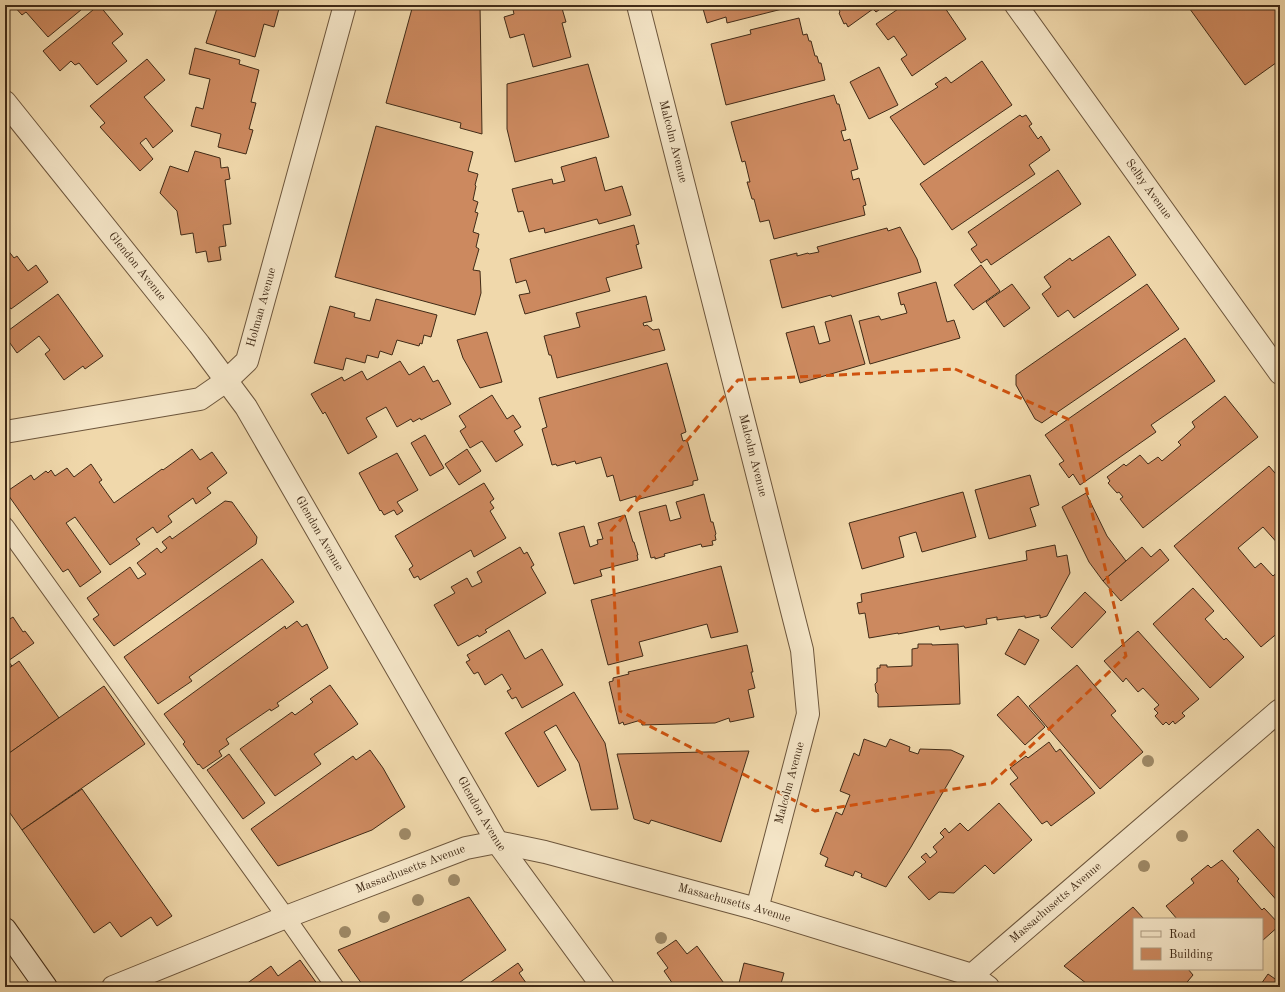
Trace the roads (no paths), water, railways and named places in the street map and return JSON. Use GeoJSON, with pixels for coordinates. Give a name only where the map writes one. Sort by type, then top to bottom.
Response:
{"type":"FeatureCollection","features":[{"type":"Feature","properties":{"kind":"street","name":"Holman Avenue"},"geometry":{"type":"LineString","coordinates":[[5,432],[200,400],[226,381],[247,361],[345,5]]}},
{"type":"Feature","properties":{"kind":"street","name":"Malcolm Avenue"},"geometry":{"type":"LineString","coordinates":[[638,5],[802,650],[808,714],[757,908]]}},
{"type":"Feature","properties":{"kind":"street","name":"Selby Avenue"},"geometry":{"type":"LineString","coordinates":[[1016,5],[1280,373]]}},
{"type":"Feature","properties":{"kind":"street","name":"Glendon Avenue"},"geometry":{"type":"LineString","coordinates":[[5,102],[199,344],[246,407],[497,842],[603,987]]}},
{"type":"Feature","properties":{"kind":"street","name":"Massachusetts Avenue"},"geometry":{"type":"LineString","coordinates":[[113,987],[286,917],[466,848],[497,842],[545,852],[757,908],[980,981],[1280,710]]}},
{"type":"Feature","properties":{"kind":"street"},"geometry":{"type":"LineString","coordinates":[[5,929],[46,987]]}},
{"type":"Feature","properties":{"kind":"lane"},"geometry":{"type":"LineString","coordinates":[[5,526],[335,987]]}}]}
